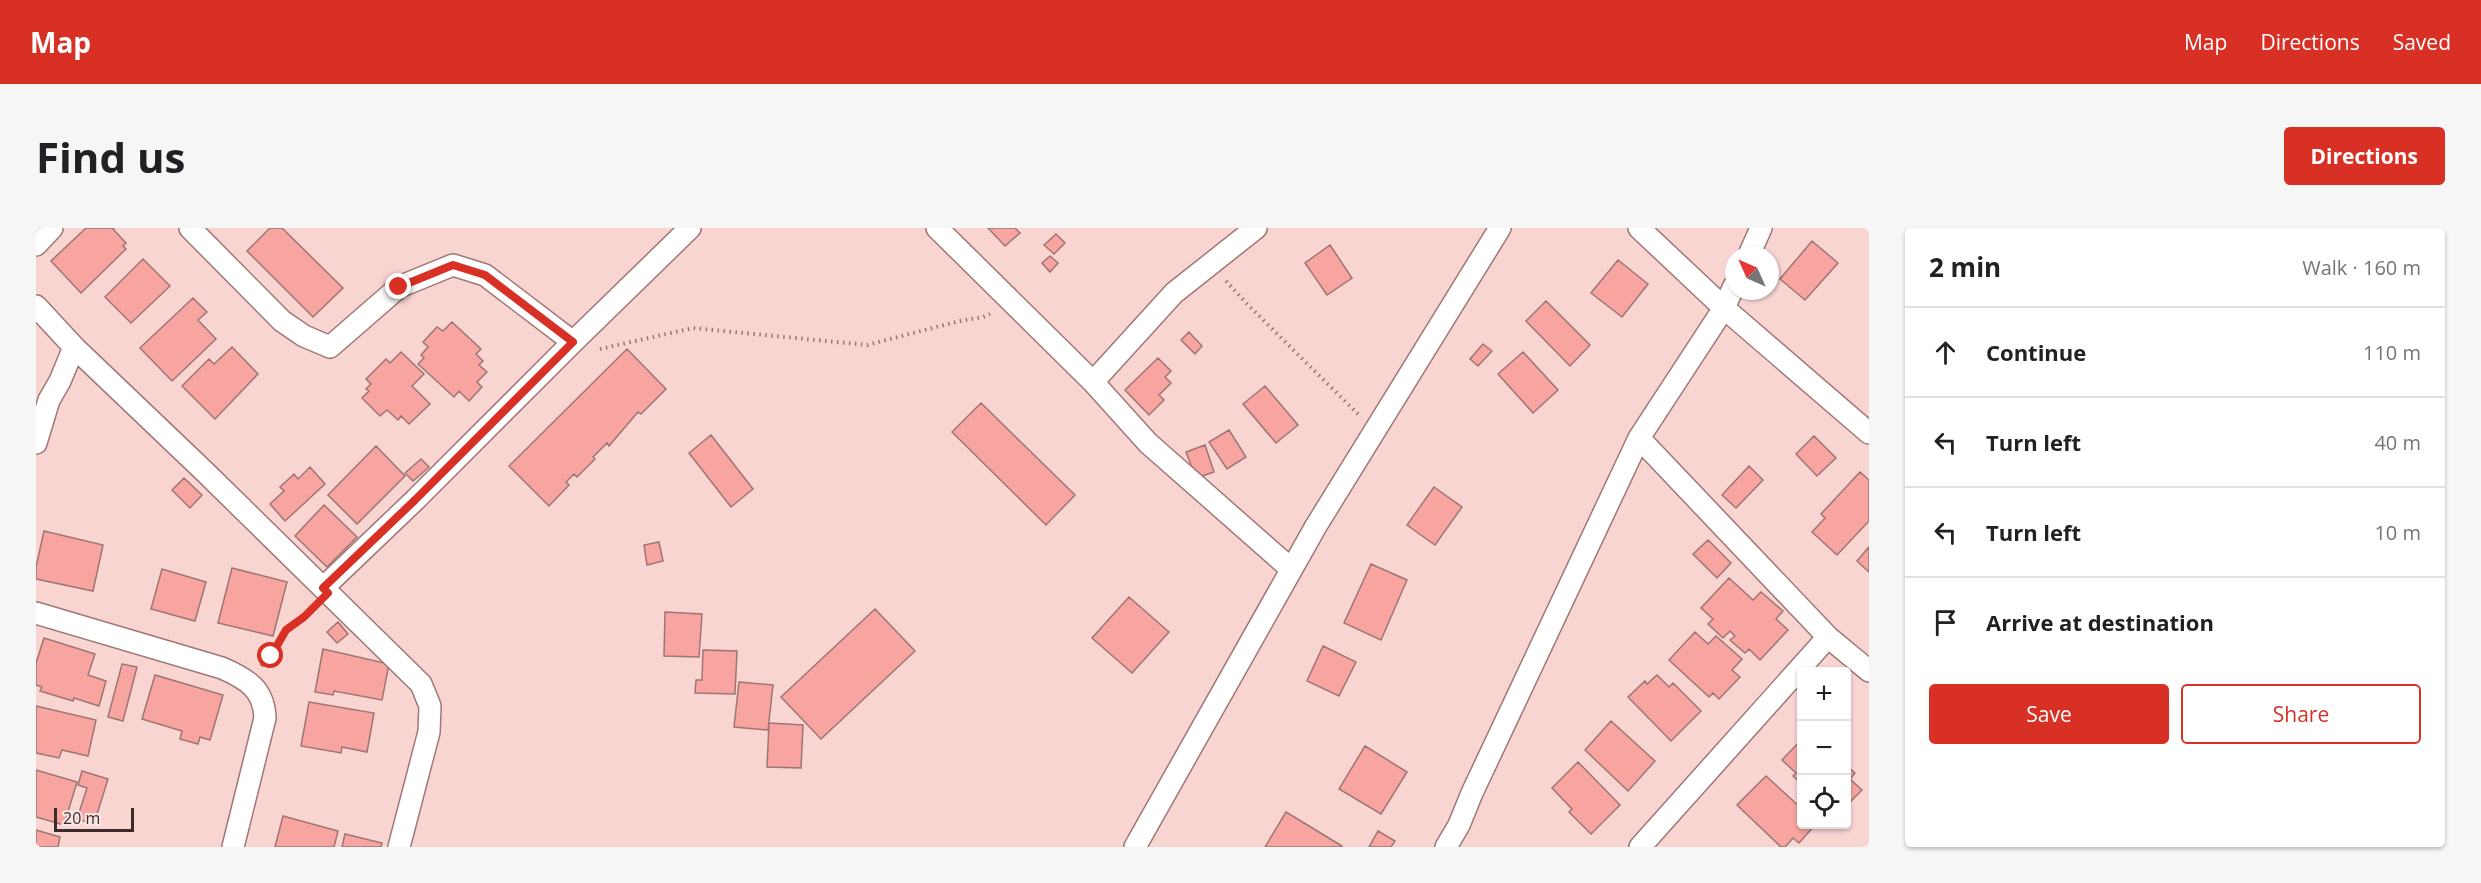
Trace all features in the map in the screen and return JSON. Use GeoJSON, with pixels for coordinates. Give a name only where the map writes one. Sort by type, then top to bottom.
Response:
{"type":"FeatureCollection","features":[{"type":"Feature","properties":{"kind":"street"},"geometry":{"type":"LineString","coordinates":[[36,245],[52,228]]}},
{"type":"Feature","properties":{"kind":"street"},"geometry":{"type":"LineString","coordinates":[[190,228],[282,321],[304,336],[330,347],[399,287],[453,265],[485,275],[573,342]]}},
{"type":"Feature","properties":{"kind":"street"},"geometry":{"type":"LineString","coordinates":[[326,590],[690,228]]}},
{"type":"Feature","properties":{"kind":"street"},"geometry":{"type":"LineString","coordinates":[[937,228],[1093,382],[1148,443],[1291,569]]}},
{"type":"Feature","properties":{"kind":"street"},"geometry":{"type":"LineString","coordinates":[[1093,382],[1174,293],[1256,228]]}},
{"type":"Feature","properties":{"kind":"street"},"geometry":{"type":"LineString","coordinates":[[1135,847],[1291,569],[1500,228]]}},
{"type":"Feature","properties":{"kind":"street"},"geometry":{"type":"LineString","coordinates":[[1639,228],[1724,308],[1869,433]]}},
{"type":"Feature","properties":{"kind":"street"},"geometry":{"type":"LineString","coordinates":[[1753,246],[1761,228]]}},
{"type":"Feature","properties":{"kind":"street"},"geometry":{"type":"LineString","coordinates":[[1446,847],[1459,825],[1477,782],[1640,438],[1728,300]]}},
{"type":"Feature","properties":{"kind":"street"},"geometry":{"type":"LineString","coordinates":[[36,306],[74,347],[421,684],[430,706],[429,732],[399,847]]}},
{"type":"Feature","properties":{"kind":"street"},"geometry":{"type":"LineString","coordinates":[[36,443],[43,397],[60,381],[74,347]]}},
{"type":"Feature","properties":{"kind":"street"},"geometry":{"type":"LineString","coordinates":[[1640,438],[1828,637],[1869,671]]}},
{"type":"Feature","properties":{"kind":"street"},"geometry":{"type":"LineString","coordinates":[[36,612],[222,668],[243,677],[259,693],[264,705],[265,718],[233,847]]}},
{"type":"Feature","properties":{"kind":"street"},"geometry":{"type":"LineString","coordinates":[[1640,847],[1828,637]]}},
{"type":"Feature","properties":{"kind":"path"},"geometry":{"type":"LineString","coordinates":[[1211,264],[1248,305],[1375,431]]}},
{"type":"Feature","properties":{"kind":"path"},"geometry":{"type":"LineString","coordinates":[[599,349],[693,328],[867,345],[990,314],[1000,320]]}},
{"type":"Feature","properties":{"kind":"path"},"geometry":{"type":"LineString","coordinates":[[251,685],[258,671],[278,646],[286,630],[304,617],[326,590]]}},
{"type":"Feature","properties":{"kind":"building"},"geometry":{"type":"Polygon","coordinates":[[[86,228],[114,228],[126,243],[123,246],[126,249],[81,293],[51,261],[86,228]]]}},
{"type":"Feature","properties":{"kind":"building"},"geometry":{"type":"Polygon","coordinates":[[[270,228],[282,228],[343,288],[313,317],[247,251],[270,228]]]}},
{"type":"Feature","properties":{"kind":"building"},"geometry":{"type":"Polygon","coordinates":[[[988,228],[1015,228],[1020,233],[1005,246],[988,228]]]}},
{"type":"Feature","properties":{"kind":"building"},"geometry":{"type":"Polygon","coordinates":[[[1056,234],[1065,243],[1054,254],[1044,245],[1056,234]]]}},
{"type":"Feature","properties":{"kind":"building"},"geometry":{"type":"Polygon","coordinates":[[[1812,241],[1838,263],[1805,300],[1780,279],[1812,241]]]}},
{"type":"Feature","properties":{"kind":"building"},"geometry":{"type":"Polygon","coordinates":[[[1330,245],[1352,278],[1327,295],[1305,263],[1330,245]]]}},
{"type":"Feature","properties":{"kind":"building"},"geometry":{"type":"Polygon","coordinates":[[[1050,256],[1058,263],[1050,272],[1042,263],[1050,256]]]}},
{"type":"Feature","properties":{"kind":"building"},"geometry":{"type":"Polygon","coordinates":[[[143,259],[170,286],[131,323],[105,297],[143,259]]]}},
{"type":"Feature","properties":{"kind":"building"},"geometry":{"type":"Polygon","coordinates":[[[1618,260],[1648,284],[1622,317],[1591,293],[1618,260]]]}},
{"type":"Feature","properties":{"kind":"building"},"geometry":{"type":"Polygon","coordinates":[[[193,298],[207,312],[198,320],[216,339],[172,381],[140,348],[193,298]]]}},
{"type":"Feature","properties":{"kind":"building"},"geometry":{"type":"Polygon","coordinates":[[[1546,301],[1590,345],[1570,366],[1526,321],[1546,301]]]}},
{"type":"Feature","properties":{"kind":"building"},"geometry":{"type":"Polygon","coordinates":[[[452,322],[481,349],[476,354],[483,361],[479,365],[487,372],[477,382],[482,387],[469,401],[459,391],[454,397],[418,364],[424,358],[421,355],[428,347],[423,342],[437,327],[443,331],[452,322]]]}},
{"type":"Feature","properties":{"kind":"building"},"geometry":{"type":"Polygon","coordinates":[[[1189,332],[1202,346],[1195,354],[1181,340],[1189,332]]]}},
{"type":"Feature","properties":{"kind":"building"},"geometry":{"type":"Polygon","coordinates":[[[1483,344],[1492,351],[1478,366],[1470,359],[1483,344]]]}},
{"type":"Feature","properties":{"kind":"building"},"geometry":{"type":"Polygon","coordinates":[[[232,347],[258,374],[215,419],[182,386],[209,359],[214,364],[232,347]]]}},
{"type":"Feature","properties":{"kind":"building"},"geometry":{"type":"Polygon","coordinates":[[[627,349],[666,389],[641,414],[638,412],[609,446],[607,443],[577,477],[574,474],[566,482],[569,485],[549,506],[509,466],[627,349]]]}},
{"type":"Feature","properties":{"kind":"building"},"geometry":{"type":"Polygon","coordinates":[[[401,352],[424,374],[412,386],[430,404],[409,424],[401,416],[398,420],[387,410],[380,416],[362,398],[369,391],[366,389],[371,384],[366,379],[386,359],[390,363],[401,352]]]}},
{"type":"Feature","properties":{"kind":"building"},"geometry":{"type":"Polygon","coordinates":[[[1523,352],[1558,390],[1533,413],[1498,374],[1523,352]]]}},
{"type":"Feature","properties":{"kind":"building"},"geometry":{"type":"Polygon","coordinates":[[[1158,358],[1171,371],[1165,377],[1171,383],[1159,395],[1164,400],[1149,415],[1125,390],[1158,358]]]}},
{"type":"Feature","properties":{"kind":"building"},"geometry":{"type":"Polygon","coordinates":[[[1265,386],[1298,425],[1276,443],[1243,404],[1265,386]]]}},
{"type":"Feature","properties":{"kind":"building"},"geometry":{"type":"Polygon","coordinates":[[[981,403],[1075,495],[1046,525],[952,432],[981,403]]]}},
{"type":"Feature","properties":{"kind":"building"},"geometry":{"type":"Polygon","coordinates":[[[1229,430],[1246,457],[1227,469],[1209,442],[1229,430]]]}},
{"type":"Feature","properties":{"kind":"building"},"geometry":{"type":"Polygon","coordinates":[[[711,435],[753,489],[731,507],[689,453],[711,435]]]}},
{"type":"Feature","properties":{"kind":"building"},"geometry":{"type":"Polygon","coordinates":[[[1814,436],[1836,458],[1817,476],[1796,454],[1814,436]]]}},
{"type":"Feature","properties":{"kind":"building"},"geometry":{"type":"Polygon","coordinates":[[[1205,445],[1214,472],[1196,478],[1186,452],[1205,445]]]}},
{"type":"Feature","properties":{"kind":"building"},"geometry":{"type":"Polygon","coordinates":[[[376,446],[405,476],[357,524],[328,495],[376,446]]]}},
{"type":"Feature","properties":{"kind":"building"},"geometry":{"type":"Polygon","coordinates":[[[421,459],[429,467],[413,481],[405,473],[421,459]]]}},
{"type":"Feature","properties":{"kind":"building"},"geometry":{"type":"Polygon","coordinates":[[[1749,466],[1763,480],[1736,508],[1722,495],[1749,466]]]}},
{"type":"Feature","properties":{"kind":"building"},"geometry":{"type":"Polygon","coordinates":[[[310,467],[325,484],[285,521],[270,504],[284,491],[280,487],[294,474],[298,479],[310,467]]]}},
{"type":"Feature","properties":{"kind":"building"},"geometry":{"type":"Polygon","coordinates":[[[1860,472],[1869,480],[1869,521],[1837,555],[1812,532],[1825,518],[1821,514],[1860,472]]]}},
{"type":"Feature","properties":{"kind":"building"},"geometry":{"type":"Polygon","coordinates":[[[184,478],[202,495],[190,508],[172,490],[184,478]]]}},
{"type":"Feature","properties":{"kind":"building"},"geometry":{"type":"Polygon","coordinates":[[[1434,487],[1462,507],[1435,545],[1407,525],[1434,487]]]}},
{"type":"Feature","properties":{"kind":"building"},"geometry":{"type":"Polygon","coordinates":[[[324,505],[357,537],[327,567],[295,536],[324,505]]]}},
{"type":"Feature","properties":{"kind":"building"},"geometry":{"type":"Polygon","coordinates":[[[44,531],[103,545],[93,591],[36,579],[36,567],[44,531]]]}},
{"type":"Feature","properties":{"kind":"building"},"geometry":{"type":"Polygon","coordinates":[[[1708,540],[1731,563],[1717,578],[1693,554],[1708,540]]]}},
{"type":"Feature","properties":{"kind":"building"},"geometry":{"type":"Polygon","coordinates":[[[659,542],[663,561],[647,565],[644,545],[659,542]]]}},
{"type":"Feature","properties":{"kind":"building"},"geometry":{"type":"Polygon","coordinates":[[[1869,547],[1869,572],[1857,561],[1869,547]]]}},
{"type":"Feature","properties":{"kind":"building"},"geometry":{"type":"Polygon","coordinates":[[[1371,564],[1407,580],[1381,640],[1344,623],[1371,564]]]}},
{"type":"Feature","properties":{"kind":"building"},"geometry":{"type":"Polygon","coordinates":[[[232,568],[287,582],[273,636],[218,623],[232,568]]]}},
{"type":"Feature","properties":{"kind":"building"},"geometry":{"type":"Polygon","coordinates":[[[162,569],[206,582],[195,621],[151,609],[162,569]]]}},
{"type":"Feature","properties":{"kind":"building"},"geometry":{"type":"Polygon","coordinates":[[[1729,578],[1753,600],[1761,592],[1783,611],[1776,619],[1788,630],[1760,660],[1749,649],[1745,653],[1730,640],[1735,636],[1730,631],[1723,638],[1708,624],[1713,619],[1701,608],[1729,578]]]}},
{"type":"Feature","properties":{"kind":"building"},"geometry":{"type":"Polygon","coordinates":[[[1129,597],[1169,632],[1132,673],[1092,638],[1129,597]]]}},
{"type":"Feature","properties":{"kind":"building"},"geometry":{"type":"Polygon","coordinates":[[[875,609],[915,651],[821,739],[781,697],[875,609]]]}},
{"type":"Feature","properties":{"kind":"building"},"geometry":{"type":"Polygon","coordinates":[[[665,612],[702,614],[699,657],[664,656],[665,612]]]}},
{"type":"Feature","properties":{"kind":"building"},"geometry":{"type":"Polygon","coordinates":[[[338,622],[348,634],[337,643],[327,632],[338,622]]]}},
{"type":"Feature","properties":{"kind":"building"},"geometry":{"type":"Polygon","coordinates":[[[1695,632],[1708,644],[1716,636],[1742,659],[1732,670],[1740,677],[1719,699],[1713,693],[1709,697],[1669,660],[1695,632]]]}},
{"type":"Feature","properties":{"kind":"building"},"geometry":{"type":"Polygon","coordinates":[[[44,638],[95,654],[88,675],[106,681],[99,706],[40,691],[42,687],[36,685],[36,663],[44,638]]]}},
{"type":"Feature","properties":{"kind":"building"},"geometry":{"type":"Polygon","coordinates":[[[1323,646],[1356,662],[1339,696],[1307,681],[1323,646]]]}},
{"type":"Feature","properties":{"kind":"building"},"geometry":{"type":"Polygon","coordinates":[[[323,649],[389,664],[382,700],[334,691],[333,695],[315,692],[323,649]]]}},
{"type":"Feature","properties":{"kind":"building"},"geometry":{"type":"Polygon","coordinates":[[[703,650],[737,651],[735,694],[695,693],[696,680],[702,680],[703,650]]]}},
{"type":"Feature","properties":{"kind":"building"},"geometry":{"type":"Polygon","coordinates":[[[122,664],[137,667],[123,721],[108,717],[122,664]]]}},
{"type":"Feature","properties":{"kind":"building"},"geometry":{"type":"Polygon","coordinates":[[[155,675],[223,695],[210,740],[200,737],[198,744],[180,739],[182,731],[142,719],[155,675]]]}},
{"type":"Feature","properties":{"kind":"building"},"geometry":{"type":"Polygon","coordinates":[[[1657,675],[1669,687],[1673,683],[1701,711],[1671,741],[1628,697],[1645,681],[1647,684],[1657,675]]]}},
{"type":"Feature","properties":{"kind":"building"},"geometry":{"type":"Polygon","coordinates":[[[739,682],[773,685],[768,730],[734,727],[739,682]]]}},
{"type":"Feature","properties":{"kind":"building"},"geometry":{"type":"Polygon","coordinates":[[[309,702],[374,713],[367,752],[342,747],[341,753],[301,746],[309,702]]]}},
{"type":"Feature","properties":{"kind":"building"},"geometry":{"type":"Polygon","coordinates":[[[36,706],[96,720],[88,756],[62,750],[59,758],[36,753],[36,706]]]}},
{"type":"Feature","properties":{"kind":"building"},"geometry":{"type":"Polygon","coordinates":[[[1611,721],[1655,761],[1628,791],[1585,750],[1611,721]]]}},
{"type":"Feature","properties":{"kind":"building"},"geometry":{"type":"Polygon","coordinates":[[[769,723],[803,725],[801,768],[767,767],[769,723]]]}},
{"type":"Feature","properties":{"kind":"building"},"geometry":{"type":"Polygon","coordinates":[[[1797,744],[1797,780],[1793,776],[1796,773],[1782,760],[1797,744]]]}},
{"type":"Feature","properties":{"kind":"building"},"geometry":{"type":"Polygon","coordinates":[[[1365,746],[1407,772],[1381,814],[1339,789],[1365,746]]]}},
{"type":"Feature","properties":{"kind":"building"},"geometry":{"type":"Polygon","coordinates":[[[1578,762],[1620,805],[1591,834],[1569,812],[1572,809],[1552,788],[1578,762]]]}},
{"type":"Feature","properties":{"kind":"building"},"geometry":{"type":"Polygon","coordinates":[[[36,770],[77,782],[64,825],[36,817],[36,770]]]}},
{"type":"Feature","properties":{"kind":"building"},"geometry":{"type":"Polygon","coordinates":[[[82,771],[108,779],[94,824],[77,819],[87,788],[78,785],[82,771]]]}},
{"type":"Feature","properties":{"kind":"building"},"geometry":{"type":"Polygon","coordinates":[[[1766,776],[1797,804],[1797,829],[1812,829],[1799,843],[1793,838],[1785,847],[1781,847],[1737,805],[1766,776]]]}},
{"type":"Feature","properties":{"kind":"building"},"geometry":{"type":"Polygon","coordinates":[[[1851,780],[1862,790],[1851,801],[1851,780]]]}},
{"type":"Feature","properties":{"kind":"building"},"geometry":{"type":"Polygon","coordinates":[[[1286,812],[1342,846],[1342,847],[1265,847],[1286,812]]]}},
{"type":"Feature","properties":{"kind":"building"},"geometry":{"type":"Polygon","coordinates":[[[283,816],[338,831],[334,847],[275,847],[283,816]]]}},
{"type":"Feature","properties":{"kind":"building"},"geometry":{"type":"Polygon","coordinates":[[[36,830],[60,837],[58,847],[36,847],[36,830]]]}},
{"type":"Feature","properties":{"kind":"building"},"geometry":{"type":"Polygon","coordinates":[[[1378,831],[1395,841],[1391,847],[1369,847],[1378,831]]]}},
{"type":"Feature","properties":{"kind":"building"},"geometry":{"type":"Polygon","coordinates":[[[345,834],[382,843],[381,847],[342,847],[345,834]]]}},
{"type":"Feature","properties":{"kind":"route"},"geometry":{"type":"LineString","coordinates":[[271,656],[286,630],[304,617],[328,593],[323,588],[415,500],[573,342],[485,275],[453,265],[399,287]]}}]}
